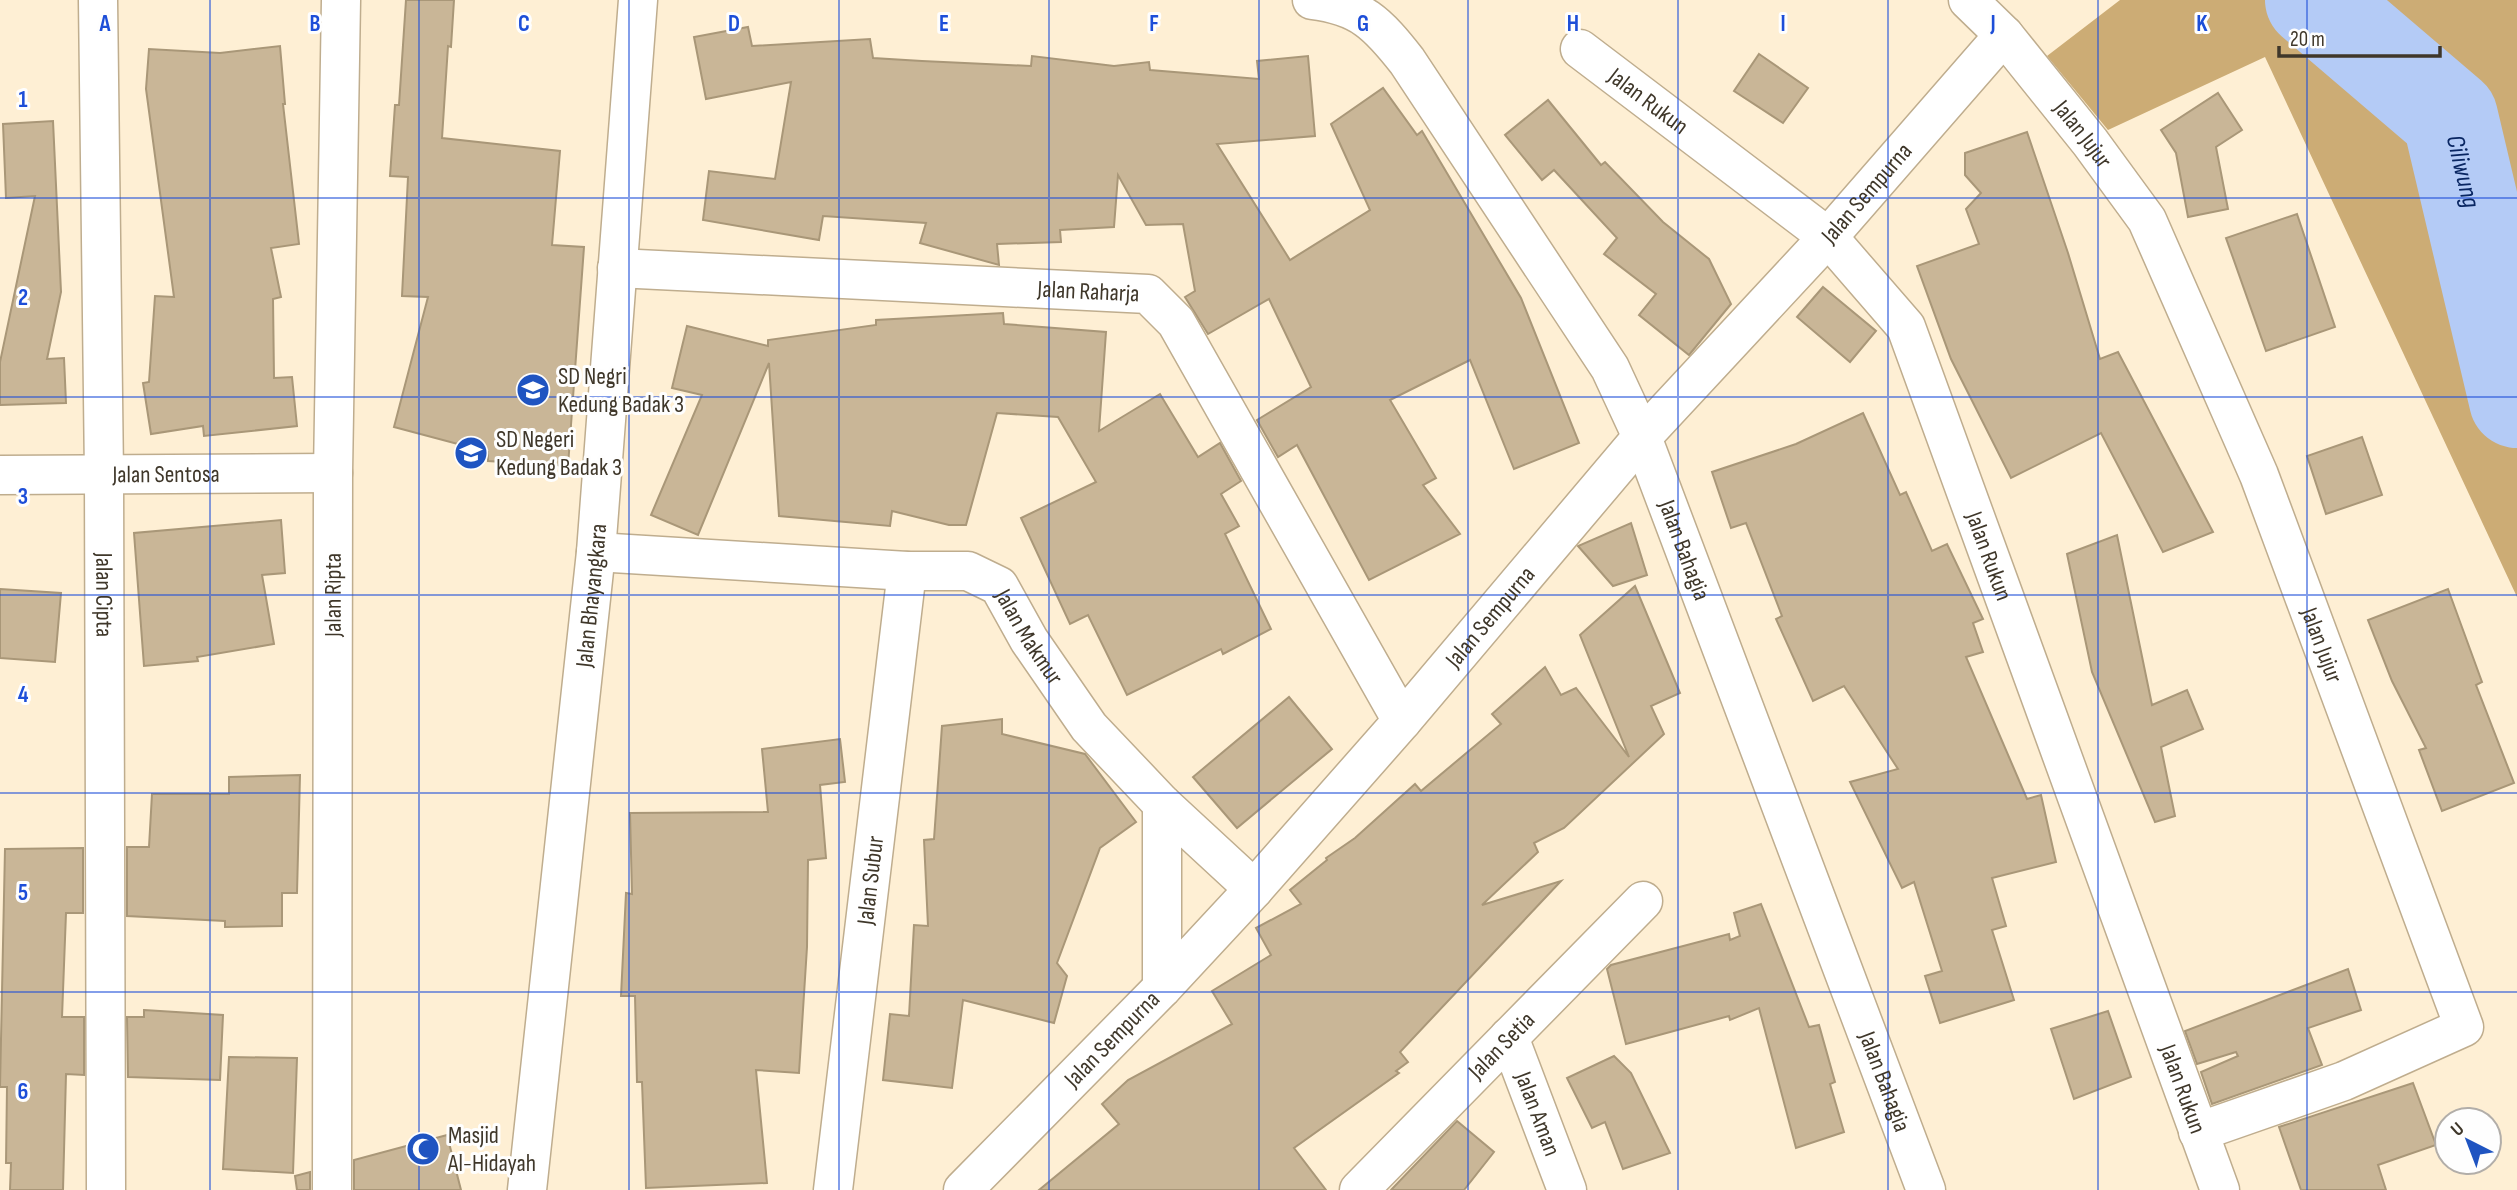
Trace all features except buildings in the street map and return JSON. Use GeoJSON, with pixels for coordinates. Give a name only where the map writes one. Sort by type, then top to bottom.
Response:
{"type":"FeatureCollection","features":[{"type":"Feature","properties":{"kind":"street","name":"Jalan Cipta"},"geometry":{"type":"LineString","coordinates":[[98,0],[104,475],[106,1190]]}},
{"type":"Feature","properties":{"kind":"street","name":"Jalan Ripta"},"geometry":{"type":"LineString","coordinates":[[332,1190],[332,473],[341,0]]}},
{"type":"Feature","properties":{"kind":"street","name":"Jalan Bhayangkara"},"geometry":{"type":"LineString","coordinates":[[527,1190],[596,552],[638,0]]}},
{"type":"Feature","properties":{"kind":"street","name":"Jalan Bahagia"},"geometry":{"type":"LineString","coordinates":[[1312,0],[1352,8],[1383,30],[1407,61],[1610,368],[1642,437],[1926,1190]]}},
{"type":"Feature","properties":{"kind":"street"},"geometry":{"type":"LineString","coordinates":[[1968,0],[2004,35]]}},
{"type":"Feature","properties":{"kind":"street","name":"Jalan Sempurna"},"geometry":{"type":"LineString","coordinates":[[963,1190],[1162,988],[1254,890],[1402,722],[1642,437],[1828,237],[2004,35]]}},
{"type":"Feature","properties":{"kind":"street","name":"Jalan Jujur"},"geometry":{"type":"LineString","coordinates":[[2004,35],[2090,142],[2147,220],[2259,475],[2464,1027],[2344,1081],[2199,1132]]}},
{"type":"Feature","properties":{"kind":"street","name":"Jalan Rukun"},"geometry":{"type":"LineString","coordinates":[[1580,48],[1828,237],[1906,327],[2220,1190]]}},
{"type":"Feature","properties":{"kind":"street","name":"Jalan Raharja"},"geometry":{"type":"LineString","coordinates":[[617,268],[1148,294],[1176,322],[1402,722]]}},
{"type":"Feature","properties":{"kind":"street","name":"Jalan Sentosa"},"geometry":{"type":"LineString","coordinates":[[0,475],[332,473]]}},
{"type":"Feature","properties":{"kind":"street","name":"Jalan Makmur"},"geometry":{"type":"LineString","coordinates":[[596,552],[907,571],[968,571],[999,586],[1029,640],[1089,727],[1162,804],[1254,890]]}},
{"type":"Feature","properties":{"kind":"street","name":"Jalan Subur"},"geometry":{"type":"LineString","coordinates":[[833,1190],[907,571]]}},
{"type":"Feature","properties":{"kind":"street"},"geometry":{"type":"LineString","coordinates":[[1162,804],[1162,988]]}},
{"type":"Feature","properties":{"kind":"street","name":"Jalan Setia"},"geometry":{"type":"LineString","coordinates":[[1359,1190],[1643,901]]}},
{"type":"Feature","properties":{"kind":"street","name":"Jalan Aman"},"geometry":{"type":"LineString","coordinates":[[1509,1037],[1567,1190]]}},
{"type":"Feature","properties":{"kind":"shaded area"},"geometry":{"type":"Polygon","coordinates":[[[2120,0],[2517,0],[2517,597],[2265,57],[2108,130],[2047,56],[2120,0]]]}},
{"type":"Feature","properties":{"kind":"waterway","name":"Ciliwung"},"geometry":{"type":"LineString","coordinates":[[2313,0],[2450,117],[2517,400]]}},
{"type":"Feature","properties":{"kind":"place","name":"SD Negri Kedung Badak 3"},"geometry":{"type":"Point","coordinates":[533,390]}},
{"type":"Feature","properties":{"kind":"place","name":"SD Negeri Kedung Badak 3"},"geometry":{"type":"Point","coordinates":[471,453]}},
{"type":"Feature","properties":{"kind":"place","name":"Masjid Al-Hidayah"},"geometry":{"type":"Point","coordinates":[423,1149]}}]}
